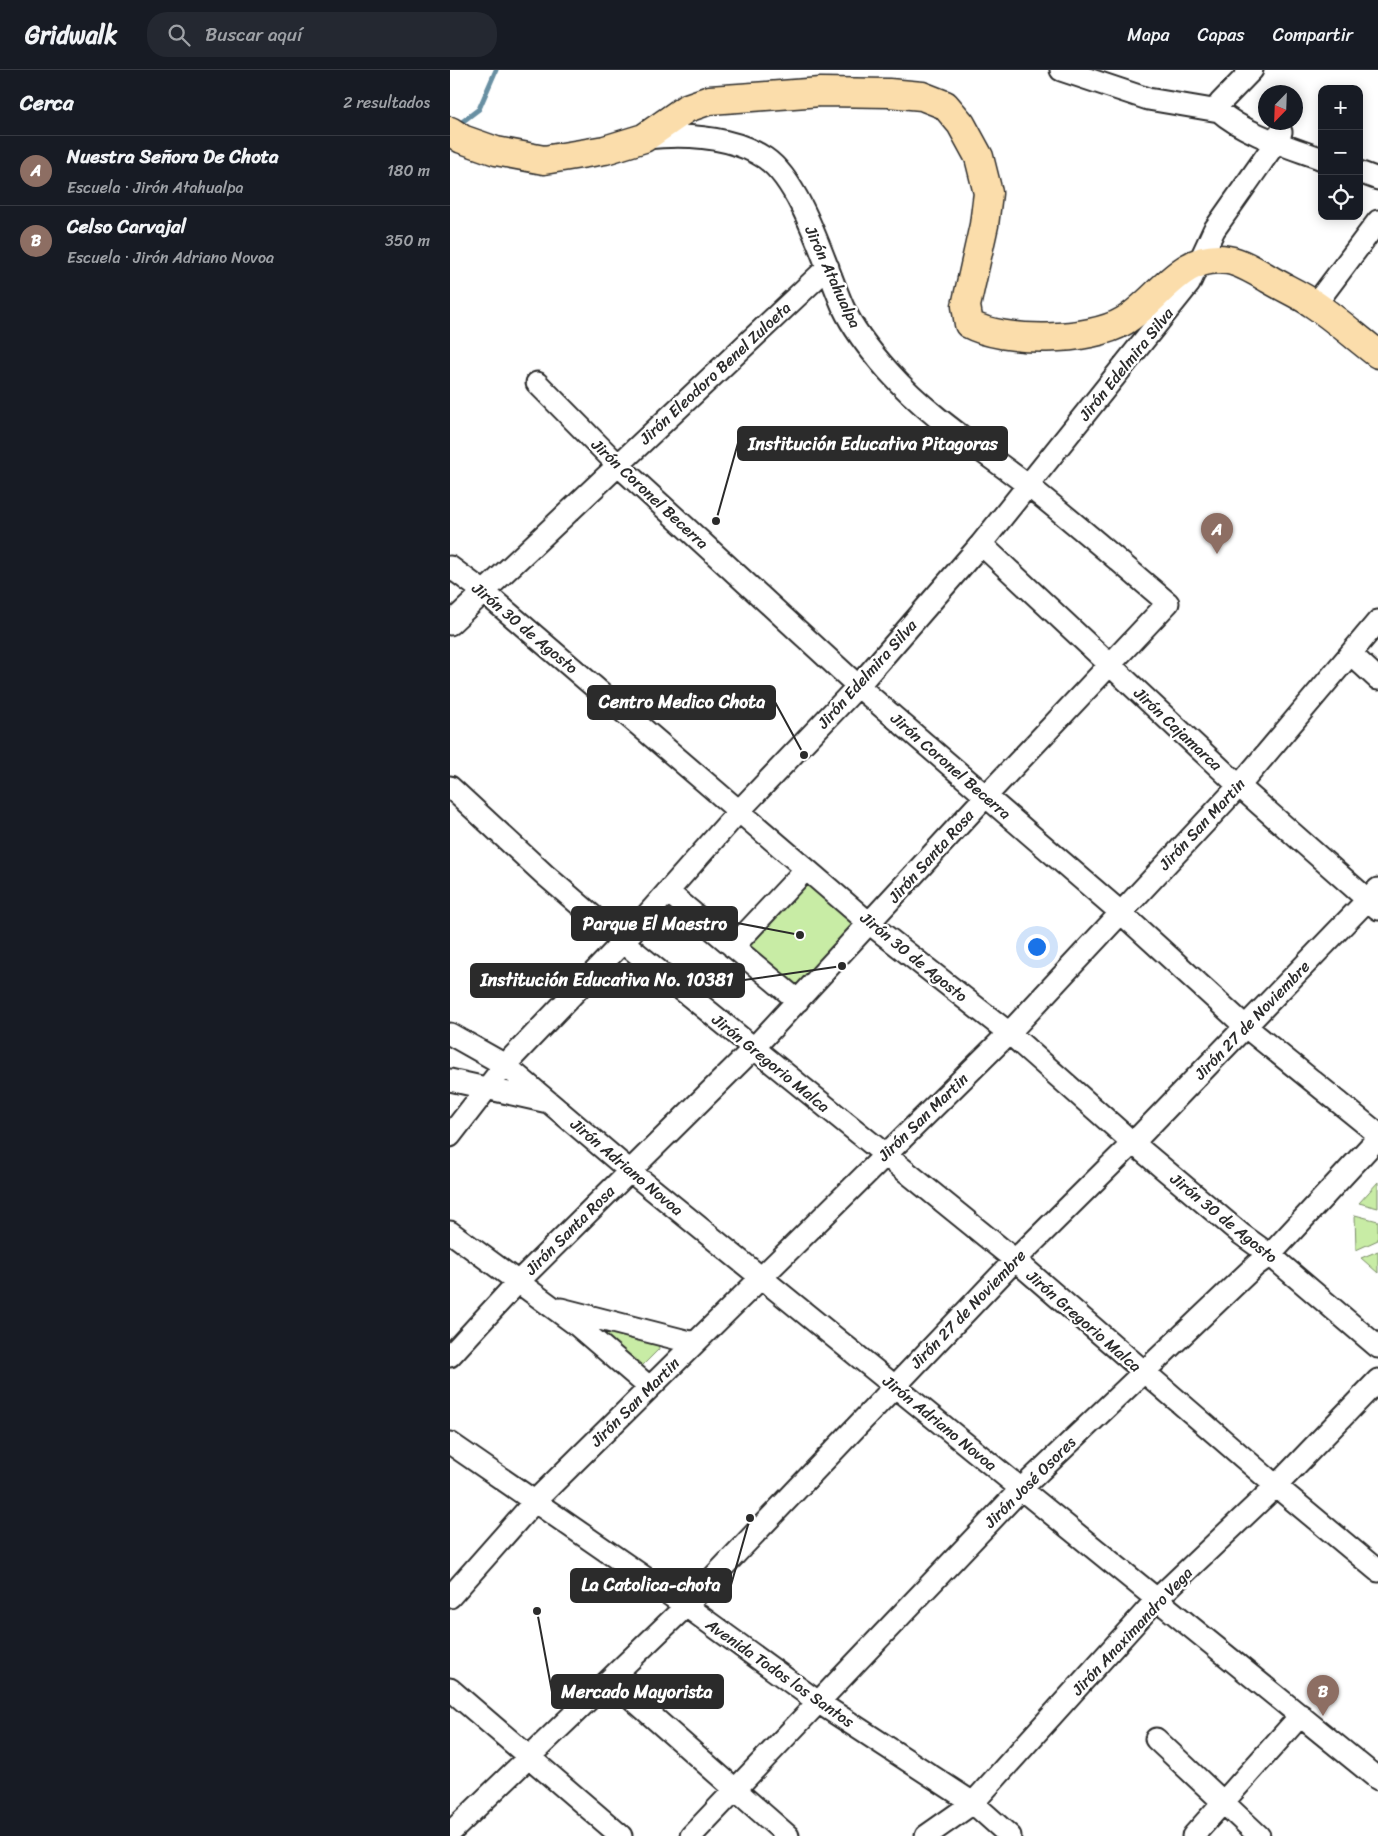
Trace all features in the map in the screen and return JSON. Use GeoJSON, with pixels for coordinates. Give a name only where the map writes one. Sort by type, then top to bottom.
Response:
{"type":"FeatureCollection","features":[{"type":"Feature","properties":{"kind":"main road"},"geometry":{"type":"LineString","coordinates":[[456,135],[496,151],[544,160],[605,150],[644,138],[688,108],[710,100],[821,92],[889,93],[922,96],[945,105],[962,124],[979,157],[988,193],[984,225],[966,306],[970,324],[984,332],[1014,336],[1049,337],[1086,334],[1123,322],[1149,302],[1169,281],[1200,260],[1228,260],[1256,272],[1315,305],[1378,354]]}},
{"type":"Feature","properties":{"kind":"street"},"geometry":{"type":"LineString","coordinates":[[1061,70],[1148,99],[1223,115],[1278,137],[1318,157]]}},
{"type":"Feature","properties":{"kind":"street"},"geometry":{"type":"LineString","coordinates":[[1223,115],[1220,103],[1252,70]]}},
{"type":"Feature","properties":{"kind":"street","name":"Jirón Atahualpa"},"geometry":{"type":"LineString","coordinates":[[644,138],[680,134],[710,138],[741,147],[766,159],[789,184],[828,267],[844,308],[864,342],[889,372],[916,399],[1028,486],[1168,602]]}},
{"type":"Feature","properties":{"kind":"street"},"geometry":{"type":"LineString","coordinates":[[1278,137],[1318,144]]}},
{"type":"Feature","properties":{"kind":"street","name":"Jirón Edelmira Silva"},"geometry":{"type":"LineString","coordinates":[[450,1136],[505,1065],[623,942],[739,811],[858,686],[981,544],[1189,284],[1214,230],[1278,137]]}},
{"type":"Feature","properties":{"kind":"street"},"geometry":{"type":"LineString","coordinates":[[1363,159],[1378,164]]}},
{"type":"Feature","properties":{"kind":"street"},"geometry":{"type":"LineString","coordinates":[[1363,173],[1378,178]]}},
{"type":"Feature","properties":{"kind":"street"},"geometry":{"type":"LineString","coordinates":[[1315,305],[1378,221]]}},
{"type":"Feature","properties":{"kind":"street","name":"Jirón Eleodoro Benel Zuloeta"},"geometry":{"type":"LineString","coordinates":[[450,624],[828,267]]}},
{"type":"Feature","properties":{"kind":"street","name":"Jirón Coronel Becerra"},"geometry":{"type":"LineString","coordinates":[[537,383],[618,465],[858,686],[1120,911],[1246,1027],[1378,1134]]}},
{"type":"Feature","properties":{"kind":"street","name":"Jirón Cajamarca"},"geometry":{"type":"LineString","coordinates":[[981,544],[1239,786],[1374,900]]}},
{"type":"Feature","properties":{"kind":"street","name":"Jirón 30 de Agosto"},"geometry":{"type":"LineString","coordinates":[[450,567],[484,592],[869,923],[1009,1033],[1133,1143],[1241,1234],[1270,1255],[1378,1347]]}},
{"type":"Feature","properties":{"kind":"street","name":"Jirón Santa Rosa"},"geometry":{"type":"LineString","coordinates":[[450,1356],[517,1283],[753,1049],[1168,602]]}},
{"type":"Feature","properties":{"kind":"street","name":"Jirón San Martin"},"geometry":{"type":"LineString","coordinates":[[450,1597],[535,1501],[1009,1033],[1120,911],[1239,786],[1352,655],[1378,621]]}},
{"type":"Feature","properties":{"kind":"street"},"geometry":{"type":"LineString","coordinates":[[1352,655],[1378,678]]}},
{"type":"Feature","properties":{"kind":"street","name":"Jirón Gregorio Malca"},"geometry":{"type":"LineString","coordinates":[[450,787],[545,875],[623,942],[1014,1260],[1143,1373],[1378,1571]]}},
{"type":"Feature","properties":{"kind":"street"},"geometry":{"type":"LineString","coordinates":[[734,947],[806,869]]}},
{"type":"Feature","properties":{"kind":"street"},"geometry":{"type":"LineString","coordinates":[[668,892],[798,1001]]}},
{"type":"Feature","properties":{"kind":"street","name":"Jirón 27 de Noviembre"},"geometry":{"type":"LineString","coordinates":[[453,1832],[686,1606],[1014,1260],[1374,900]]}},
{"type":"Feature","properties":{"kind":"street","name":"Jirón Adriano Novoa"},"geometry":{"type":"LineString","coordinates":[[450,1034],[505,1065],[630,1170],[1378,1779]]}},
{"type":"Feature","properties":{"kind":"street"},"geometry":{"type":"LineString","coordinates":[[450,1080],[486,1090],[548,1102]]}},
{"type":"Feature","properties":{"kind":"street","name":"Jirón José Osores"},"geometry":{"type":"LineString","coordinates":[[691,1836],[1021,1489],[1256,1265],[1270,1255],[1378,1138]]}},
{"type":"Feature","properties":{"kind":"street"},"geometry":{"type":"LineString","coordinates":[[450,1232],[578,1326],[649,1387]]}},
{"type":"Feature","properties":{"kind":"street"},"geometry":{"type":"LineString","coordinates":[[549,1306],[694,1343]]}},
{"type":"Feature","properties":{"kind":"street","name":"Jirón Anaximandro Vega"},"geometry":{"type":"LineString","coordinates":[[926,1836],[973,1803],[1157,1599],[1276,1486],[1378,1380]]}},
{"type":"Feature","properties":{"kind":"street","name":"Avenida Todos los Santos"},"geometry":{"type":"LineString","coordinates":[[450,1443],[686,1606],[818,1702],[973,1803],[1010,1836]]}},
{"type":"Feature","properties":{"kind":"street"},"geometry":{"type":"LineString","coordinates":[[611,1680],[788,1836]]}},
{"type":"Feature","properties":{"kind":"street"},"geometry":{"type":"LineString","coordinates":[[450,1689],[621,1836]]}},
{"type":"Feature","properties":{"kind":"street"},"geometry":{"type":"LineString","coordinates":[[1193,1836],[1301,1715]]}},
{"type":"Feature","properties":{"kind":"street"},"geometry":{"type":"LineString","coordinates":[[1156,1739],[1259,1836]]}},
{"type":"Feature","properties":{"kind":"green space"},"geometry":{"type":"Polygon","coordinates":[[[804,880],[854,922],[795,990],[745,948],[804,880]]]}},
{"type":"Feature","properties":{"kind":"green space"},"geometry":{"type":"Polygon","coordinates":[[[1378,1182],[1378,1208],[1359,1203],[1378,1182]]]}},
{"type":"Feature","properties":{"kind":"green space"},"geometry":{"type":"Polygon","coordinates":[[[1355,1215],[1378,1221],[1378,1240],[1356,1250],[1355,1215]]]}},
{"type":"Feature","properties":{"kind":"green space"},"geometry":{"type":"Polygon","coordinates":[[[1378,1251],[1378,1273],[1361,1258],[1378,1251]]]}},
{"type":"Feature","properties":{"kind":"green space"},"geometry":{"type":"Polygon","coordinates":[[[595,1322],[658,1340],[659,1349],[639,1369],[589,1329],[595,1322]]]}},
{"type":"Feature","properties":{"kind":"waterway"},"geometry":{"type":"LineString","coordinates":[[458,125],[479,109],[496,70]]}},
{"type":"Feature","properties":{"kind":"place","name":"Institución Educativa Pitagoras"},"geometry":{"type":"Point","coordinates":[716,521]}},
{"type":"Feature","properties":{"kind":"place","name":"Nuestra Señora De Chota"},"geometry":{"type":"Point","coordinates":[1217,554]}},
{"type":"Feature","properties":{"kind":"place","name":"Centro Medico Chota"},"geometry":{"type":"Point","coordinates":[804,755]}},
{"type":"Feature","properties":{"kind":"place","name":"Parque El Maestro"},"geometry":{"type":"Point","coordinates":[800,935]}},
{"type":"Feature","properties":{"kind":"place","name":"Institución Educativa No. 10381"},"geometry":{"type":"Point","coordinates":[842,966]}},
{"type":"Feature","properties":{"kind":"place","name":"La Catolica-chota"},"geometry":{"type":"Point","coordinates":[750,1518]}},
{"type":"Feature","properties":{"kind":"place","name":"Mercado Mayorista"},"geometry":{"type":"Point","coordinates":[537,1611]}},
{"type":"Feature","properties":{"kind":"place","name":"Celso Carvajal"},"geometry":{"type":"Point","coordinates":[1323,1716]}}]}
